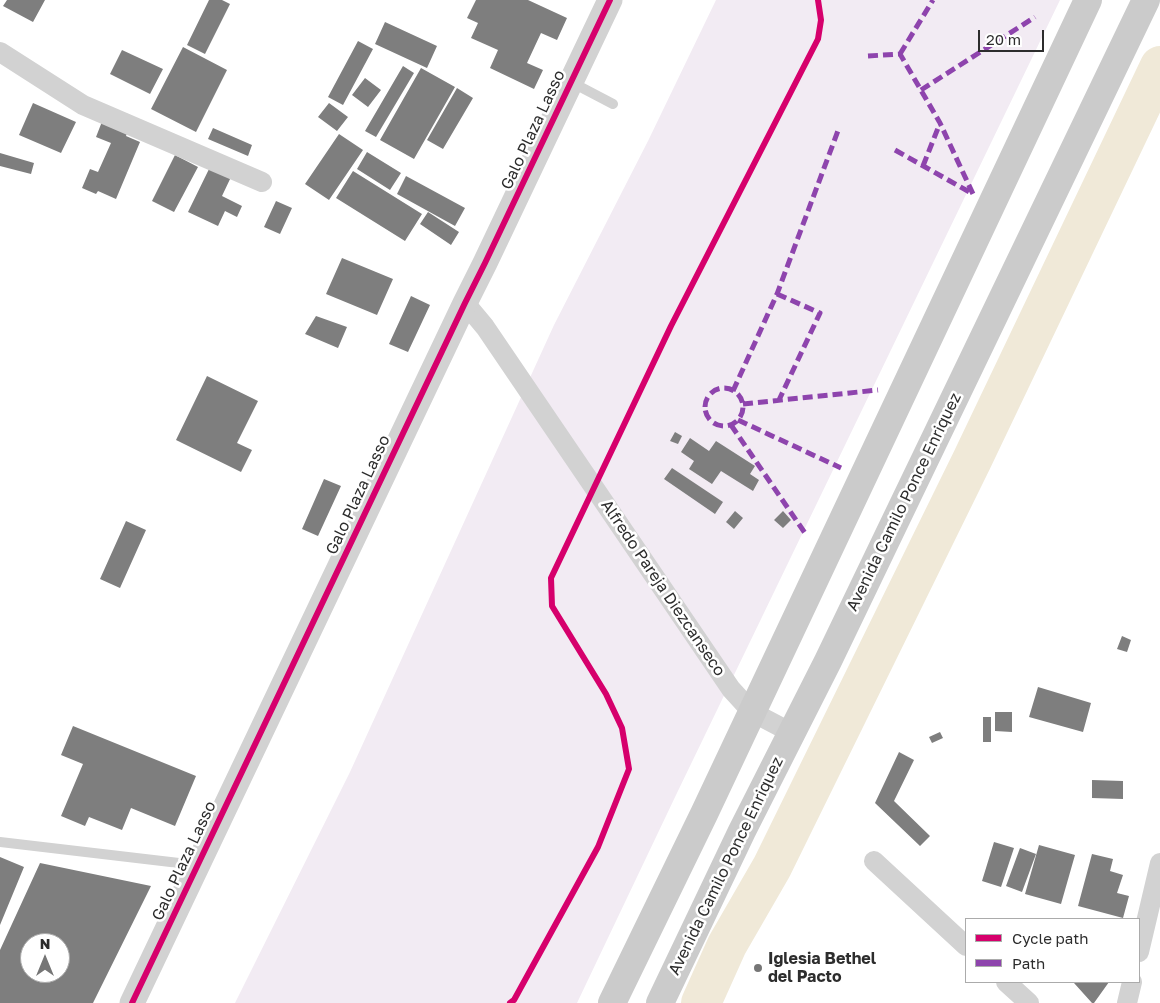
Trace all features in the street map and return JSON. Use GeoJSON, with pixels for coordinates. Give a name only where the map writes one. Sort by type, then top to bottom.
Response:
{"type":"FeatureCollection","features":[{"type":"Feature","properties":{"kind":"main road"},"geometry":{"type":"LineString","coordinates":[[612,1003],[752,712],[1088,0]]}},
{"type":"Feature","properties":{"kind":"main road","name":"Avenida Camilo Ponce Enriquez"},"geometry":{"type":"LineString","coordinates":[[660,1003],[742,831],[841,634],[1146,0]]}},
{"type":"Feature","properties":{"kind":"street","name":"Galo Plaza Lasso"},"geometry":{"type":"LineString","coordinates":[[132,1003],[610,0]]}},
{"type":"Feature","properties":{"kind":"street"},"geometry":{"type":"LineString","coordinates":[[0,52],[83,104],[262,182]]}},
{"type":"Feature","properties":{"kind":"street","name":"Alfredo Pareja Diezcanseco"},"geometry":{"type":"LineString","coordinates":[[465,303],[485,327],[731,689],[752,712],[792,734]]}},
{"type":"Feature","properties":{"kind":"street"},"geometry":{"type":"LineString","coordinates":[[874,862],[965,945]]}},
{"type":"Feature","properties":{"kind":"street"},"geometry":{"type":"LineString","coordinates":[[1140,948],[1160,863]]}},
{"type":"Feature","properties":{"kind":"street"},"geometry":{"type":"LineString","coordinates":[[1007,983],[1029,1003]]}},
{"type":"Feature","properties":{"kind":"street"},"geometry":{"type":"LineString","coordinates":[[1127,1003],[1132,983]]}},
{"type":"Feature","properties":{"kind":"lane"},"geometry":{"type":"LineString","coordinates":[[571,82],[613,104]]}},
{"type":"Feature","properties":{"kind":"lane"},"geometry":{"type":"LineString","coordinates":[[0,842],[197,865]]}},
{"type":"Feature","properties":{"kind":"shaded area"},"geometry":{"type":"Polygon","coordinates":[[[716,0],[1060,0],[577,1003],[235,1003],[350,772],[554,325],[648,141],[716,0]]]}},
{"type":"Feature","properties":{"kind":"building"},"geometry":{"type":"Polygon","coordinates":[[[7,0],[45,0],[33,22],[3,6],[7,0]]]}},
{"type":"Feature","properties":{"kind":"building"},"geometry":{"type":"Polygon","coordinates":[[[209,0],[222,0],[230,4],[205,54],[187,45],[209,0]]]}},
{"type":"Feature","properties":{"kind":"building"},"geometry":{"type":"Polygon","coordinates":[[[476,0],[528,0],[567,18],[557,40],[541,33],[527,63],[543,70],[534,89],[490,68],[498,50],[471,38],[478,23],[467,18],[476,0]]]}},
{"type":"Feature","properties":{"kind":"building"},"geometry":{"type":"Polygon","coordinates":[[[385,22],[437,46],[427,68],[375,44],[385,22]]]}},
{"type":"Feature","properties":{"kind":"building"},"geometry":{"type":"Polygon","coordinates":[[[358,41],[373,49],[343,105],[328,97],[358,41]]]}},
{"type":"Feature","properties":{"kind":"building"},"geometry":{"type":"Polygon","coordinates":[[[183,47],[227,70],[196,132],[151,109],[183,47]]]}},
{"type":"Feature","properties":{"kind":"building"},"geometry":{"type":"Polygon","coordinates":[[[122,50],[163,69],[150,94],[110,74],[122,50]]]}},
{"type":"Feature","properties":{"kind":"building"},"geometry":{"type":"Polygon","coordinates":[[[403,66],[414,73],[376,137],[365,131],[403,66]]]}},
{"type":"Feature","properties":{"kind":"building"},"geometry":{"type":"Polygon","coordinates":[[[421,68],[455,87],[414,159],[380,140],[421,68]]]}},
{"type":"Feature","properties":{"kind":"building"},"geometry":{"type":"Polygon","coordinates":[[[365,78],[381,90],[368,107],[352,95],[365,78]]]}},
{"type":"Feature","properties":{"kind":"building"},"geometry":{"type":"Polygon","coordinates":[[[457,88],[473,98],[443,149],[427,140],[457,88]]]}},
{"type":"Feature","properties":{"kind":"building"},"geometry":{"type":"Polygon","coordinates":[[[33,103],[76,122],[61,153],[19,135],[33,103]]]}},
{"type":"Feature","properties":{"kind":"building"},"geometry":{"type":"Polygon","coordinates":[[[329,103],[348,117],[337,131],[318,117],[329,103]]]}},
{"type":"Feature","properties":{"kind":"building"},"geometry":{"type":"Polygon","coordinates":[[[103,119],[128,130],[126,136],[140,142],[116,199],[98,191],[96,194],[82,188],[90,169],[98,172],[111,143],[96,137],[103,119]]]}},
{"type":"Feature","properties":{"kind":"building"},"geometry":{"type":"Polygon","coordinates":[[[213,128],[252,145],[248,156],[208,139],[213,128]]]}},
{"type":"Feature","properties":{"kind":"building"},"geometry":{"type":"Polygon","coordinates":[[[339,134],[363,150],[329,200],[305,184],[339,134]]]}},
{"type":"Feature","properties":{"kind":"building"},"geometry":{"type":"Polygon","coordinates":[[[367,152],[401,173],[390,190],[357,169],[367,152]]]}},
{"type":"Feature","properties":{"kind":"building"},"geometry":{"type":"Polygon","coordinates":[[[0,153],[34,163],[31,174],[0,166],[0,153]]]}},
{"type":"Feature","properties":{"kind":"building"},"geometry":{"type":"Polygon","coordinates":[[[175,155],[198,167],[174,212],[152,201],[175,155]]]}},
{"type":"Feature","properties":{"kind":"building"},"geometry":{"type":"Polygon","coordinates":[[[210,167],[231,177],[222,196],[242,206],[237,217],[225,211],[218,226],[188,212],[210,167]]]}},
{"type":"Feature","properties":{"kind":"building"},"geometry":{"type":"Polygon","coordinates":[[[353,171],[422,214],[405,241],[336,198],[353,171]]]}},
{"type":"Feature","properties":{"kind":"building"},"geometry":{"type":"Polygon","coordinates":[[[406,176],[465,208],[455,226],[397,194],[406,176]]]}},
{"type":"Feature","properties":{"kind":"building"},"geometry":{"type":"Polygon","coordinates":[[[276,201],[292,208],[280,234],[264,227],[276,201]]]}},
{"type":"Feature","properties":{"kind":"building"},"geometry":{"type":"Polygon","coordinates":[[[428,212],[459,232],[451,245],[420,224],[428,212]]]}},
{"type":"Feature","properties":{"kind":"building"},"geometry":{"type":"Polygon","coordinates":[[[342,258],[393,279],[377,315],[326,294],[342,258]]]}},
{"type":"Feature","properties":{"kind":"building"},"geometry":{"type":"Polygon","coordinates":[[[411,296],[430,305],[408,352],[389,344],[411,296]]]}},
{"type":"Feature","properties":{"kind":"building"},"geometry":{"type":"Polygon","coordinates":[[[316,316],[347,327],[338,348],[305,334],[316,316]]]}},
{"type":"Feature","properties":{"kind":"building"},"geometry":{"type":"Polygon","coordinates":[[[207,376],[258,401],[237,443],[252,450],[241,472],[176,440],[207,376]]]}},
{"type":"Feature","properties":{"kind":"building"},"geometry":{"type":"Polygon","coordinates":[[[675,432],[682,436],[678,444],[670,441],[675,432]]]}},
{"type":"Feature","properties":{"kind":"building"},"geometry":{"type":"Polygon","coordinates":[[[690,438],[709,451],[716,441],[755,466],[750,474],[759,480],[753,491],[721,471],[712,484],[689,469],[694,461],[681,452],[690,438]]]}},
{"type":"Feature","properties":{"kind":"building"},"geometry":{"type":"Polygon","coordinates":[[[672,468],[723,502],[715,514],[664,479],[672,468]]]}},
{"type":"Feature","properties":{"kind":"building"},"geometry":{"type":"Polygon","coordinates":[[[324,479],[341,486],[318,536],[302,529],[324,479]]]}},
{"type":"Feature","properties":{"kind":"building"},"geometry":{"type":"Polygon","coordinates":[[[735,511],[743,518],[734,529],[726,522],[735,511]]]}},
{"type":"Feature","properties":{"kind":"building"},"geometry":{"type":"Polygon","coordinates":[[[783,511],[791,520],[783,528],[774,520],[783,511]]]}},
{"type":"Feature","properties":{"kind":"building"},"geometry":{"type":"Polygon","coordinates":[[[126,521],[146,530],[120,588],[100,579],[126,521]]]}},
{"type":"Feature","properties":{"kind":"building"},"geometry":{"type":"Polygon","coordinates":[[[1122,636],[1131,640],[1127,652],[1117,649],[1122,636]]]}},
{"type":"Feature","properties":{"kind":"building"},"geometry":{"type":"Polygon","coordinates":[[[1038,687],[1091,703],[1083,732],[1029,717],[1038,687]]]}},
{"type":"Feature","properties":{"kind":"building"},"geometry":{"type":"Polygon","coordinates":[[[995,712],[1012,712],[1012,732],[995,731],[995,712]]]}},
{"type":"Feature","properties":{"kind":"building"},"geometry":{"type":"Polygon","coordinates":[[[983,717],[991,717],[991,742],[983,742],[983,717]]]}},
{"type":"Feature","properties":{"kind":"building"},"geometry":{"type":"Polygon","coordinates":[[[73,726],[196,776],[175,826],[131,808],[122,830],[89,817],[85,826],[61,816],[83,764],[61,755],[73,726]]]}},
{"type":"Feature","properties":{"kind":"building"},"geometry":{"type":"Polygon","coordinates":[[[940,732],[943,738],[932,743],[929,737],[940,732]]]}},
{"type":"Feature","properties":{"kind":"building"},"geometry":{"type":"Polygon","coordinates":[[[899,752],[914,760],[894,801],[930,836],[920,846],[875,803],[899,752]]]}},
{"type":"Feature","properties":{"kind":"building"},"geometry":{"type":"Polygon","coordinates":[[[1092,780],[1123,781],[1123,799],[1092,798],[1092,780]]]}},
{"type":"Feature","properties":{"kind":"building"},"geometry":{"type":"Polygon","coordinates":[[[994,842],[1014,848],[1001,887],[982,881],[994,842]]]}},
{"type":"Feature","properties":{"kind":"building"},"geometry":{"type":"Polygon","coordinates":[[[1039,845],[1075,855],[1061,904],[1025,894],[1039,845]]]}},
{"type":"Feature","properties":{"kind":"building"},"geometry":{"type":"Polygon","coordinates":[[[1020,848],[1036,854],[1022,892],[1006,886],[1020,848]]]}},
{"type":"Feature","properties":{"kind":"building"},"geometry":{"type":"Polygon","coordinates":[[[1092,854],[1113,859],[1110,871],[1123,875],[1117,893],[1129,896],[1123,918],[1078,906],[1092,854]]]}},
{"type":"Feature","properties":{"kind":"building"},"geometry":{"type":"Polygon","coordinates":[[[0,857],[24,867],[0,925],[0,857]]]}},
{"type":"Feature","properties":{"kind":"building"},"geometry":{"type":"Polygon","coordinates":[[[40,863],[151,886],[93,1003],[0,1003],[0,950],[40,863]]]}},
{"type":"Feature","properties":{"kind":"building"},"geometry":{"type":"Polygon","coordinates":[[[1074,983],[1108,983],[1094,1003],[1074,983]]]}},
{"type":"Feature","properties":{"kind":"waterway"},"geometry":{"type":"LineString","coordinates":[[701,1003],[727,945],[772,867],[972,460],[1160,66]]}},
{"type":"Feature","properties":{"kind":"marked path"},"geometry":{"type":"LineString","coordinates":[[900,54],[933,0]]}},
{"type":"Feature","properties":{"kind":"marked path"},"geometry":{"type":"LineString","coordinates":[[921,90],[1035,17]]}},
{"type":"Feature","properties":{"kind":"marked path"},"geometry":{"type":"LineString","coordinates":[[868,56],[900,54],[940,123],[973,194]]}},
{"type":"Feature","properties":{"kind":"marked path"},"geometry":{"type":"LineString","coordinates":[[923,166],[940,123]]}},
{"type":"Feature","properties":{"kind":"marked path"},"geometry":{"type":"LineString","coordinates":[[733,391],[777,294],[839,128]]}},
{"type":"Feature","properties":{"kind":"marked path"},"geometry":{"type":"LineString","coordinates":[[895,150],[973,194]]}},
{"type":"Feature","properties":{"kind":"marked path"},"geometry":{"type":"LineString","coordinates":[[777,294],[820,313],[779,400]]}},
{"type":"Feature","properties":{"kind":"marked path"},"geometry":{"type":"LineString","coordinates":[[724,388],[737,394],[743,407],[737,420],[724,426],[711,420],[705,407],[711,394],[724,388]]}},
{"type":"Feature","properties":{"kind":"marked path"},"geometry":{"type":"LineString","coordinates":[[743,404],[878,390]]}},
{"type":"Feature","properties":{"kind":"marked path"},"geometry":{"type":"LineString","coordinates":[[738,420],[841,468]]}},
{"type":"Feature","properties":{"kind":"marked path"},"geometry":{"type":"LineString","coordinates":[[731,425],[807,536]]}},
{"type":"Feature","properties":{"kind":"cycle path"},"geometry":{"type":"LineString","coordinates":[[132,1003],[610,0]]}},
{"type":"Feature","properties":{"kind":"cycle path"},"geometry":{"type":"LineString","coordinates":[[510,1003],[514,1000],[598,847],[629,769],[622,728],[606,694],[552,606],[551,578],[671,326],[818,39],[821,20],[818,0]]}},
{"type":"Feature","properties":{"kind":"place","name":"Iglesia Bethel del Pacto"},"geometry":{"type":"Point","coordinates":[758,968]}}]}
